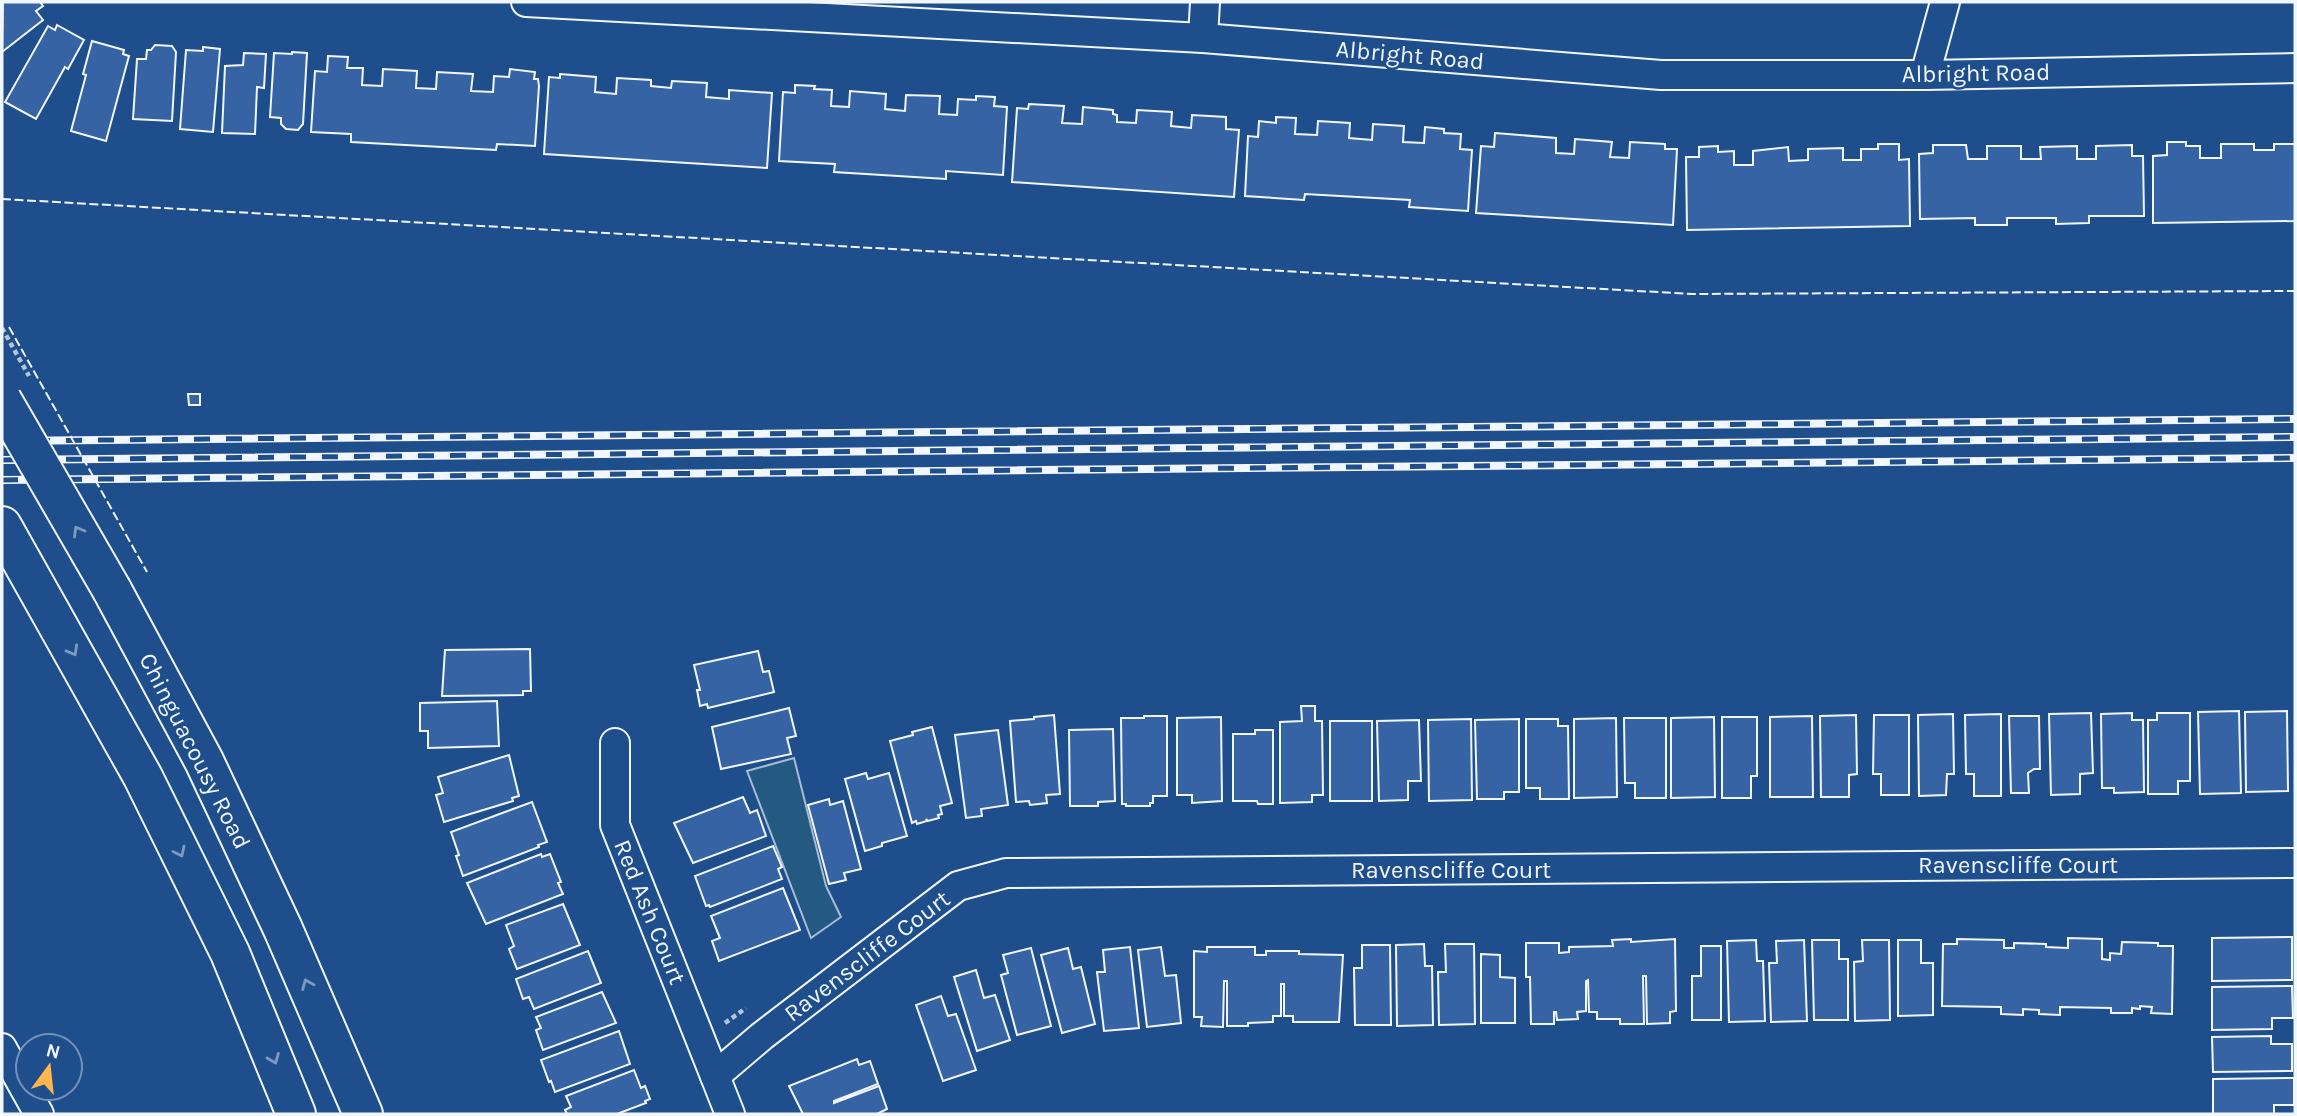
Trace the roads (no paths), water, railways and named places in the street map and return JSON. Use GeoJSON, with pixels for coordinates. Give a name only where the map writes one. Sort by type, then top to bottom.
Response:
{"type":"FeatureCollection","features":[{"type":"Feature","properties":{"kind":"main road","name":"Chinguacousy Road"},"geometry":{"type":"LineString","coordinates":[[2,400],[112,590],[204,761],[283,929],[363,1114]]}},
{"type":"Feature","properties":{"kind":"main road"},"geometry":{"type":"LineString","coordinates":[[2,526],[143,778],[230,953],[296,1114]]}},
{"type":"Feature","properties":{"kind":"street","name":"Albright Road"},"geometry":{"type":"LineString","coordinates":[[526,2],[1203,38],[1661,75],[1925,75],[2295,68]]}},
{"type":"Feature","properties":{"kind":"street"},"geometry":{"type":"LineString","coordinates":[[1203,38],[1205,2]]}},
{"type":"Feature","properties":{"kind":"street"},"geometry":{"type":"LineString","coordinates":[[1925,75],[1945,2]]}},
{"type":"Feature","properties":{"kind":"street","name":"Red Ash Court"},"geometry":{"type":"LineString","coordinates":[[615,743],[615,825],[715,1076]]}},
{"type":"Feature","properties":{"kind":"street","name":"Ravenscliffe Court"},"geometry":{"type":"LineString","coordinates":[[715,1076],[762,1036],[958,886],[1006,873],[2295,863]]}},
{"type":"Feature","properties":{"kind":"street"},"geometry":{"type":"LineString","coordinates":[[2,1048],[39,1114]]}},
{"type":"Feature","properties":{"kind":"street"},"geometry":{"type":"LineString","coordinates":[[715,1076],[730,1114]]}},
{"type":"Feature","properties":{"kind":"railway"},"geometry":{"type":"LineString","coordinates":[[2,441],[2295,419]]}},
{"type":"Feature","properties":{"kind":"railway"},"geometry":{"type":"LineString","coordinates":[[2,460],[2295,437]]}},
{"type":"Feature","properties":{"kind":"railway"},"geometry":{"type":"LineString","coordinates":[[2,480],[2295,458]]}}]}
